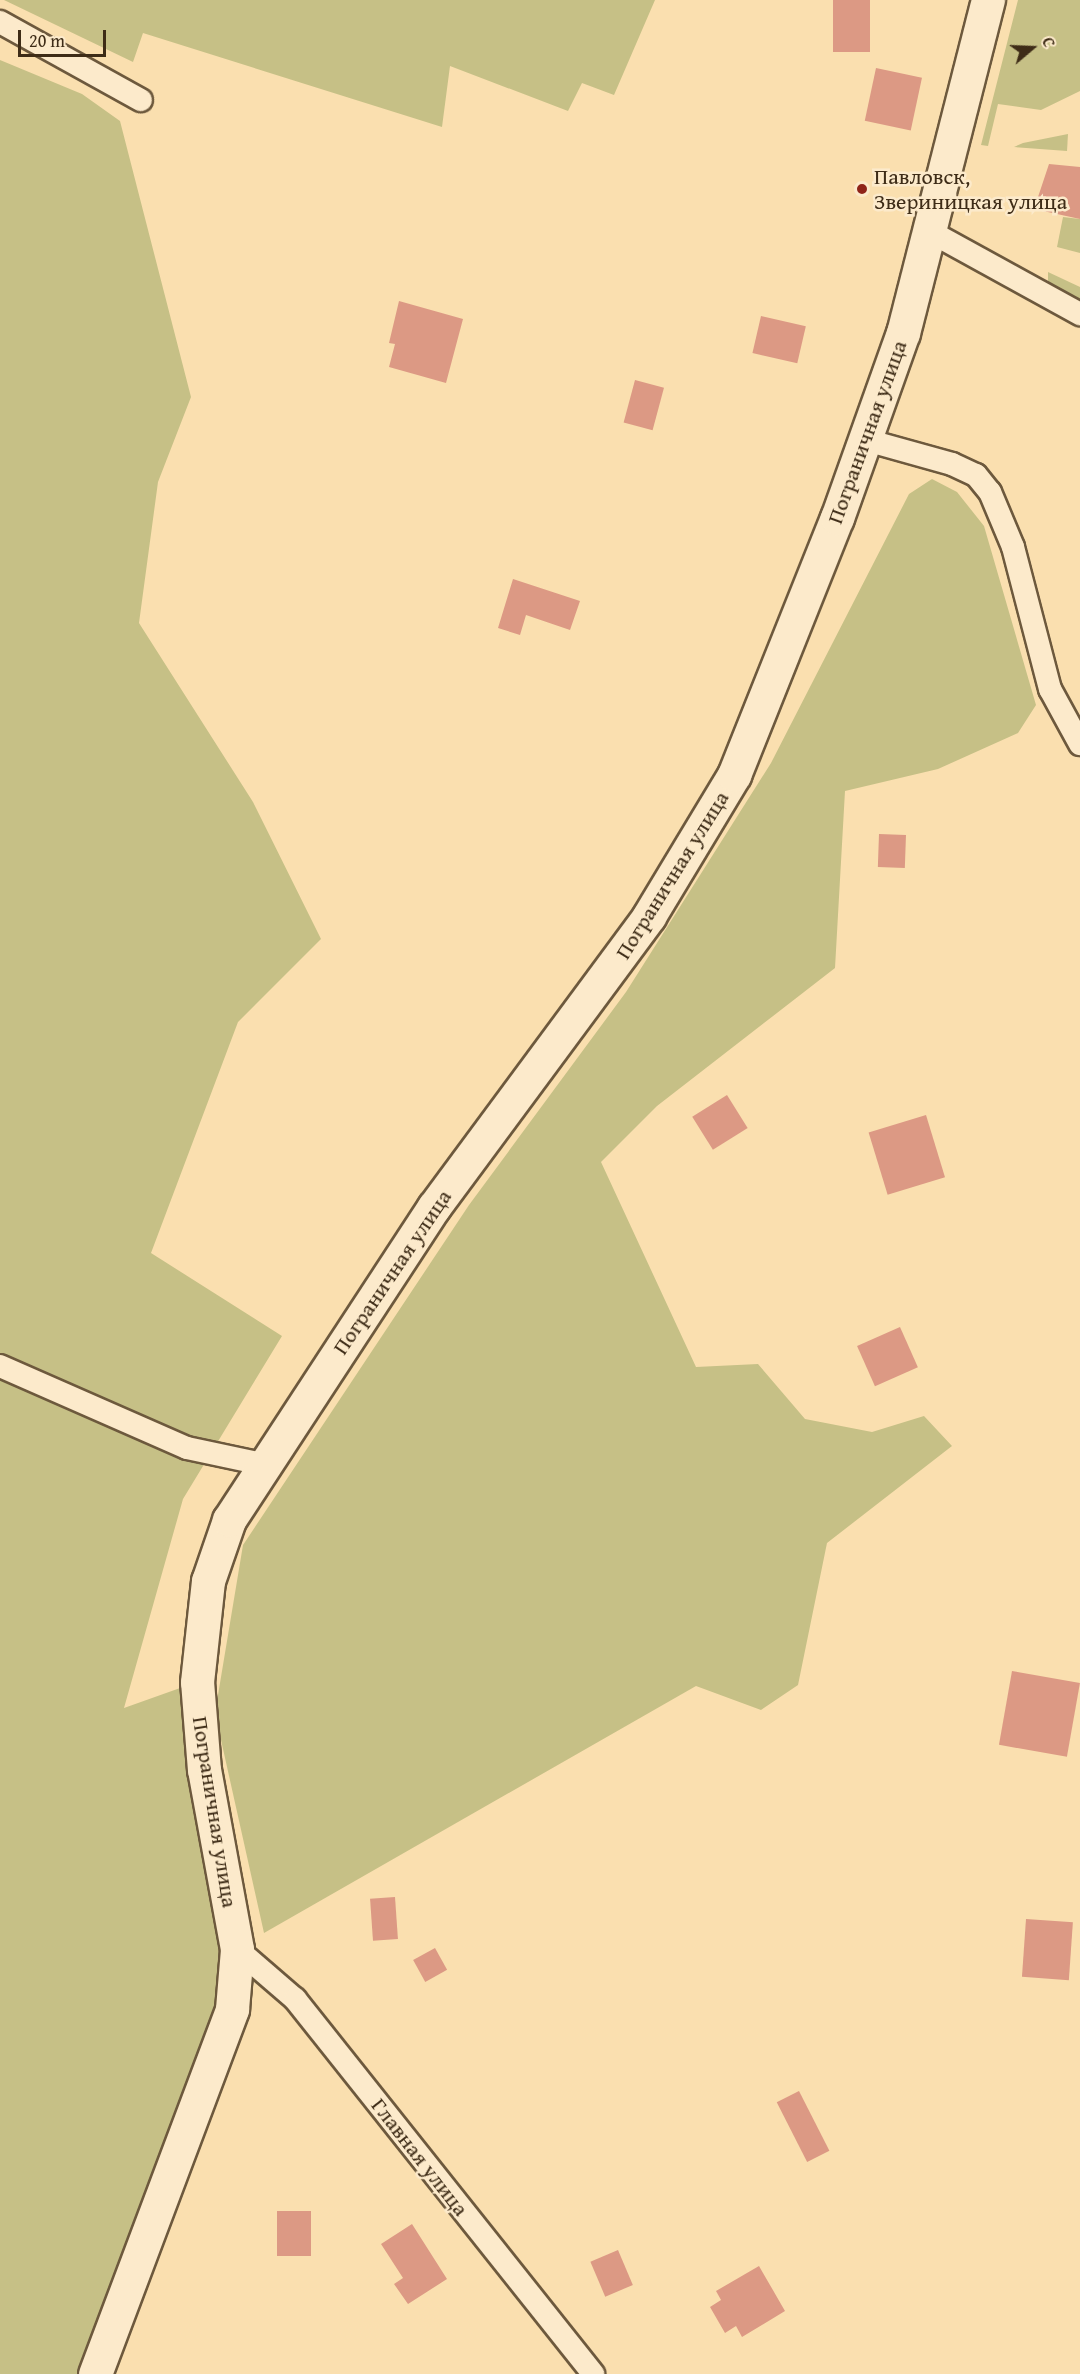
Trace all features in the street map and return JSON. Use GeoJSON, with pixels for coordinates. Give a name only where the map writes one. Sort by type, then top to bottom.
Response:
{"type":"FeatureCollection","features":[{"type":"Feature","properties":{"kind":"street","name":"Пограничная улица"},"geometry":{"type":"LineString","coordinates":[[95,2374],[141,2264],[232,2009],[237,1949],[204,1770],[197,1682],[208,1581],[229,1520],[262,1464],[434,1207],[618,962],[705,828],[755,728],[866,440],[903,333],[927,230],[988,0]]}},
{"type":"Feature","properties":{"kind":"street"},"geometry":{"type":"LineString","coordinates":[[0,22],[141,100]]}},
{"type":"Feature","properties":{"kind":"street"},"geometry":{"type":"LineString","coordinates":[[927,230],[1080,314]]}},
{"type":"Feature","properties":{"kind":"street"},"geometry":{"type":"LineString","coordinates":[[866,440],[952,464],[976,475],[990,492],[1013,547],[1050,689],[1080,744]]}},
{"type":"Feature","properties":{"kind":"street"},"geometry":{"type":"LineString","coordinates":[[0,1366],[186,1448],[262,1464]]}},
{"type":"Feature","properties":{"kind":"street","name":"Главная улица"},"geometry":{"type":"LineString","coordinates":[[237,1949],[295,1999],[592,2374]]}},
{"type":"Feature","properties":{"kind":"shaded area"},"geometry":{"type":"Polygon","coordinates":[[[4,0],[655,0],[614,95],[582,83],[568,111],[450,66],[442,127],[143,33],[133,62],[4,0]]]}},
{"type":"Feature","properties":{"kind":"shaded area"},"geometry":{"type":"Polygon","coordinates":[[[1018,0],[1080,0],[1080,91],[1041,110],[998,104],[988,146],[981,145],[1018,0]]]}},
{"type":"Feature","properties":{"kind":"shaded area"},"geometry":{"type":"Polygon","coordinates":[[[0,60],[82,94],[120,121],[191,397],[158,482],[139,623],[253,802],[321,939],[238,1022],[151,1253],[282,1336],[183,1499],[124,1708],[197,1682],[237,1949],[92,2374],[0,2374],[0,60]]]}},
{"type":"Feature","properties":{"kind":"shaded area"},"geometry":{"type":"Polygon","coordinates":[[[1068,134],[1067,151],[1014,147],[1023,143],[1068,134]]]}},
{"type":"Feature","properties":{"kind":"shaded area"},"geometry":{"type":"Polygon","coordinates":[[[1063,217],[1080,219],[1080,253],[1057,247],[1063,217]]]}},
{"type":"Feature","properties":{"kind":"shaded area"},"geometry":{"type":"Polygon","coordinates":[[[1048,272],[1080,287],[1080,301],[1048,283],[1048,272]]]}},
{"type":"Feature","properties":{"kind":"shaded area"},"geometry":{"type":"Polygon","coordinates":[[[932,479],[957,492],[984,526],[1036,705],[1018,733],[938,769],[845,791],[835,968],[657,1106],[601,1162],[696,1367],[758,1364],[805,1419],[872,1432],[924,1416],[952,1446],[827,1543],[798,1685],[761,1710],[696,1686],[264,1933],[215,1713],[243,1545],[469,1205],[626,992],[771,763],[909,494],[932,479]]]}},
{"type":"Feature","properties":{"kind":"building"},"geometry":{"type":"Polygon","coordinates":[[[833,0],[870,0],[870,52],[833,52],[833,0]]]}},
{"type":"Feature","properties":{"kind":"building"},"geometry":{"type":"Polygon","coordinates":[[[876,68],[922,78],[911,131],[865,121],[876,68]]]}},
{"type":"Feature","properties":{"kind":"building"},"geometry":{"type":"Polygon","coordinates":[[[1049,164],[1080,167],[1080,219],[1034,209],[1049,164]]]}},
{"type":"Feature","properties":{"kind":"building"},"geometry":{"type":"Polygon","coordinates":[[[399,301],[463,319],[446,383],[389,367],[395,344],[389,343],[399,301]]]}},
{"type":"Feature","properties":{"kind":"building"},"geometry":{"type":"Polygon","coordinates":[[[761,316],[806,326],[797,363],[752,353],[761,316]]]}},
{"type":"Feature","properties":{"kind":"building"},"geometry":{"type":"Polygon","coordinates":[[[635,380],[664,388],[653,430],[624,423],[635,380]]]}},
{"type":"Feature","properties":{"kind":"building"},"geometry":{"type":"Polygon","coordinates":[[[513,579],[580,601],[570,630],[526,615],[520,635],[498,628],[513,579]]]}},
{"type":"Feature","properties":{"kind":"building"},"geometry":{"type":"Polygon","coordinates":[[[879,834],[906,835],[905,868],[878,867],[879,834]]]}},
{"type":"Feature","properties":{"kind":"building"},"geometry":{"type":"Polygon","coordinates":[[[727,1095],[748,1128],[713,1150],[692,1117],[727,1095]]]}},
{"type":"Feature","properties":{"kind":"building"},"geometry":{"type":"Polygon","coordinates":[[[926,1115],[945,1177],[888,1195],[869,1133],[926,1115]]]}},
{"type":"Feature","properties":{"kind":"building"},"geometry":{"type":"Polygon","coordinates":[[[900,1327],[918,1367],[875,1386],[857,1346],[900,1327]]]}},
{"type":"Feature","properties":{"kind":"building"},"geometry":{"type":"Polygon","coordinates":[[[1012,1671],[1080,1683],[1067,1757],[999,1745],[1012,1671]]]}},
{"type":"Feature","properties":{"kind":"building"},"geometry":{"type":"Polygon","coordinates":[[[395,1897],[398,1939],[373,1941],[370,1899],[395,1897]]]}},
{"type":"Feature","properties":{"kind":"building"},"geometry":{"type":"Polygon","coordinates":[[[1026,1919],[1073,1922],[1069,1980],[1022,1977],[1026,1919]]]}},
{"type":"Feature","properties":{"kind":"building"},"geometry":{"type":"Polygon","coordinates":[[[435,1948],[447,1970],[425,1982],[413,1960],[435,1948]]]}},
{"type":"Feature","properties":{"kind":"building"},"geometry":{"type":"Polygon","coordinates":[[[799,2091],[829,2151],[807,2162],[777,2102],[799,2091]]]}},
{"type":"Feature","properties":{"kind":"building"},"geometry":{"type":"Polygon","coordinates":[[[277,2211],[311,2211],[311,2256],[277,2256],[277,2211]]]}},
{"type":"Feature","properties":{"kind":"building"},"geometry":{"type":"Polygon","coordinates":[[[412,2224],[447,2279],[408,2304],[394,2284],[403,2278],[381,2244],[412,2224]]]}},
{"type":"Feature","properties":{"kind":"building"},"geometry":{"type":"Polygon","coordinates":[[[618,2250],[633,2285],[605,2297],[590,2262],[618,2250]]]}},
{"type":"Feature","properties":{"kind":"building"},"geometry":{"type":"Polygon","coordinates":[[[759,2266],[785,2311],[742,2337],[736,2326],[725,2333],[710,2307],[721,2300],[716,2291],[759,2266]]]}},
{"type":"Feature","properties":{"kind":"place","name":"Павловск, Звериницкая улица"},"geometry":{"type":"Point","coordinates":[862,189]}}]}
